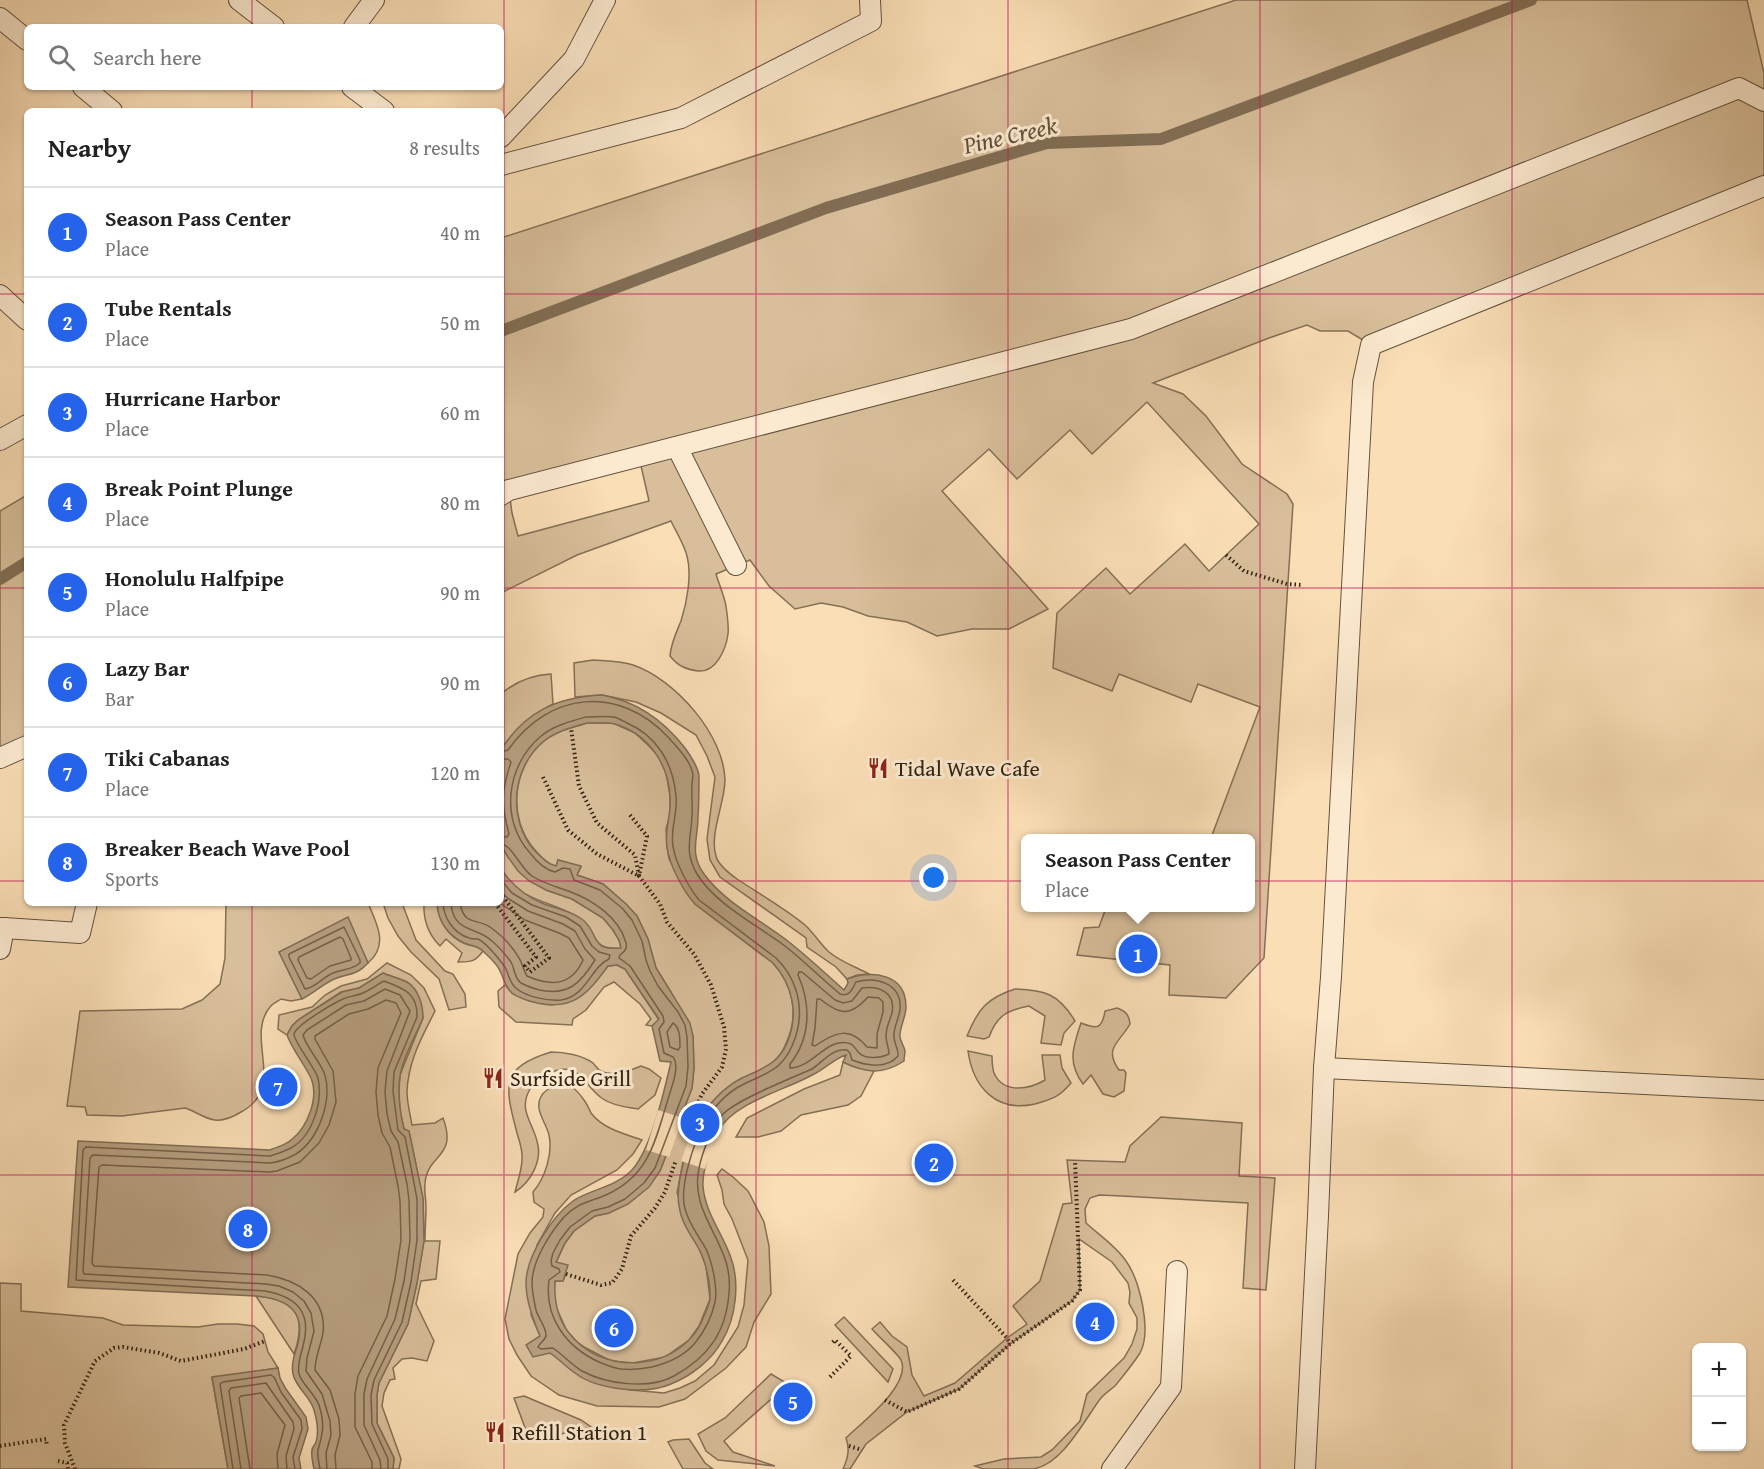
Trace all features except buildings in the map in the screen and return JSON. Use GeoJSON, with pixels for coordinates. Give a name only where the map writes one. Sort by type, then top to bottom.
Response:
{"type":"FeatureCollection","features":[{"type":"Feature","properties":{"kind":"lane"},"geometry":{"type":"LineString","coordinates":[[239,0],[270,24]]}},
{"type":"Feature","properties":{"kind":"lane"},"geometry":{"type":"LineString","coordinates":[[356,24],[374,0]]}},
{"type":"Feature","properties":{"kind":"lane"},"geometry":{"type":"LineString","coordinates":[[504,134],[574,58],[605,0]]}},
{"type":"Feature","properties":{"kind":"lane"},"geometry":{"type":"LineString","coordinates":[[504,164],[681,118],[871,21],[870,0]]}},
{"type":"Feature","properties":{"kind":"lane"},"geometry":{"type":"LineString","coordinates":[[0,18],[24,38]]}},
{"type":"Feature","properties":{"kind":"lane"},"geometry":{"type":"LineString","coordinates":[[504,493],[1131,329],[1739,88],[1764,101]]}},
{"type":"Feature","properties":{"kind":"lane"},"geometry":{"type":"LineString","coordinates":[[87,90],[108,108]]}},
{"type":"Feature","properties":{"kind":"lane"},"geometry":{"type":"LineString","coordinates":[[356,90],[380,108]]}},
{"type":"Feature","properties":{"kind":"lane"},"geometry":{"type":"LineString","coordinates":[[1305,1469],[1324,1068],[1331,977],[1363,382],[1371,345],[1764,186]]}},
{"type":"Feature","properties":{"kind":"lane"},"geometry":{"type":"LineString","coordinates":[[0,296],[24,317]]}},
{"type":"Feature","properties":{"kind":"lane"},"geometry":{"type":"LineString","coordinates":[[0,440],[24,427]]}},
{"type":"Feature","properties":{"kind":"lane"},"geometry":{"type":"LineString","coordinates":[[677,447],[736,565]]}},
{"type":"Feature","properties":{"kind":"lane"},"geometry":{"type":"LineString","coordinates":[[0,758],[24,747]]}},
{"type":"Feature","properties":{"kind":"lane"},"geometry":{"type":"LineString","coordinates":[[0,949],[2,928],[80,933],[86,906]]}},
{"type":"Feature","properties":{"kind":"lane"},"geometry":{"type":"LineString","coordinates":[[1324,1068],[1764,1090]]}},
{"type":"Feature","properties":{"kind":"lane"},"geometry":{"type":"LineString","coordinates":[[1112,1469],[1171,1387],[1177,1271]]}},
{"type":"Feature","properties":{"kind":"path"},"geometry":{"type":"LineString","coordinates":[[1226,555],[1244,571],[1287,584],[1302,585]]}},
{"type":"Feature","properties":{"kind":"path"},"geometry":{"type":"LineString","coordinates":[[571,729],[579,786],[597,823],[635,855],[639,876]]}},
{"type":"Feature","properties":{"kind":"path"},"geometry":{"type":"LineString","coordinates":[[543,777],[568,831],[597,854],[639,876],[660,904],[667,922],[694,954],[711,985],[724,1027],[726,1049],[722,1066],[702,1094],[690,1120]]}},
{"type":"Feature","properties":{"kind":"path"},"geometry":{"type":"LineString","coordinates":[[630,815],[647,836],[639,876]]}},
{"type":"Feature","properties":{"kind":"path"},"geometry":{"type":"LineString","coordinates":[[497,906],[536,957],[525,966],[530,972],[549,958],[504,898]]}},
{"type":"Feature","properties":{"kind":"path"},"geometry":{"type":"LineString","coordinates":[[566,1274],[602,1285],[612,1283],[622,1269],[631,1236],[655,1208],[665,1192],[676,1160]]}},
{"type":"Feature","properties":{"kind":"path"},"geometry":{"type":"LineString","coordinates":[[885,1400],[907,1412],[959,1389],[1010,1344],[1072,1300],[1080,1290],[1075,1160]]}},
{"type":"Feature","properties":{"kind":"path"},"geometry":{"type":"LineString","coordinates":[[953,1280],[1010,1344]]}},
{"type":"Feature","properties":{"kind":"path"},"geometry":{"type":"LineString","coordinates":[[830,1377],[851,1356],[835,1340],[831,1344]]}},
{"type":"Feature","properties":{"kind":"path"},"geometry":{"type":"LineString","coordinates":[[75,1469],[65,1443],[64,1425],[95,1361],[114,1348],[123,1347],[159,1353],[181,1361],[244,1349],[265,1341]]}},
{"type":"Feature","properties":{"kind":"path"},"geometry":{"type":"LineString","coordinates":[[0,1446],[46,1439],[47,1446]]}},
{"type":"Feature","properties":{"kind":"path"},"geometry":{"type":"LineString","coordinates":[[849,1446],[862,1450]]}},
{"type":"Feature","properties":{"kind":"path"},"geometry":{"type":"LineString","coordinates":[[58,1461],[67,1463],[68,1469]]}},
{"type":"Feature","properties":{"kind":"shaded area"},"geometry":{"type":"Polygon","coordinates":[[[1236,0],[1747,0],[1764,73],[1764,186],[1371,345],[1348,331],[1320,331],[1307,325],[1153,383],[1183,394],[1206,416],[1242,464],[1287,494],[1293,504],[1264,958],[1226,998],[1169,995],[1170,965],[1077,955],[1084,928],[1099,927],[1105,912],[1255,912],[1255,834],[1212,834],[1260,707],[1198,684],[1191,702],[1119,674],[1112,691],[1053,668],[1057,613],[1106,568],[1130,594],[1185,544],[1209,571],[1259,524],[1147,402],[1092,454],[1070,430],[1017,479],[989,449],[942,491],[1048,609],[1009,629],[972,629],[937,636],[907,622],[868,616],[843,607],[821,603],[795,609],[769,586],[750,560],[716,574],[726,606],[727,640],[715,664],[704,671],[698,671],[679,665],[670,656],[685,606],[689,572],[686,552],[671,521],[577,555],[504,592],[504,237],[1236,0]],[[639,457],[509,491],[518,536],[649,501],[639,457]]]}},
{"type":"Feature","properties":{"kind":"shaded area"},"geometry":{"type":"Polygon","coordinates":[[[24,497],[24,747],[0,758],[0,511],[24,497]]]}},
{"type":"Feature","properties":{"kind":"shaded area"},"geometry":{"type":"Polygon","coordinates":[[[593,660],[633,665],[649,672],[680,696],[694,711],[716,745],[725,780],[714,838],[714,848],[719,863],[737,879],[805,925],[834,956],[869,974],[847,979],[836,967],[807,947],[806,938],[720,877],[710,860],[707,839],[715,777],[696,735],[661,713],[636,702],[602,695],[575,697],[574,663],[593,660]]]}},
{"type":"Feature","properties":{"kind":"shaded area"},"geometry":{"type":"Polygon","coordinates":[[[551,674],[553,704],[524,723],[504,746],[504,692],[524,680],[551,674]]]}},
{"type":"Feature","properties":{"kind":"shaded area"},"geometry":{"type":"Polygon","coordinates":[[[587,723],[613,723],[635,733],[659,757],[666,772],[670,796],[670,815],[666,829],[669,859],[695,904],[773,963],[789,990],[793,1010],[791,1031],[780,1055],[767,1066],[741,1079],[683,1162],[677,1193],[706,1266],[710,1299],[699,1326],[689,1340],[665,1357],[633,1363],[611,1361],[577,1342],[567,1331],[556,1307],[554,1295],[555,1281],[563,1281],[566,1274],[556,1263],[565,1243],[574,1231],[595,1216],[609,1213],[660,1171],[692,1088],[693,1036],[656,968],[648,939],[637,916],[603,884],[577,875],[581,867],[558,860],[556,867],[547,862],[535,850],[520,824],[517,794],[525,765],[533,752],[554,735],[587,723]]]}},
{"type":"Feature","properties":{"kind":"shaded area"},"geometry":{"type":"Polygon","coordinates":[[[504,850],[508,857],[546,890],[572,899],[603,918],[619,940],[621,948],[603,946],[579,918],[522,892],[506,877],[504,850]]]}},
{"type":"Feature","properties":{"kind":"shaded area"},"geometry":{"type":"Polygon","coordinates":[[[226,906],[369,906],[379,934],[378,949],[368,963],[348,918],[279,952],[302,999],[291,1001],[281,999],[270,1007],[263,1019],[261,1033],[264,1076],[262,1089],[255,1102],[235,1116],[215,1120],[185,1108],[122,1116],[87,1115],[85,1107],[67,1106],[80,1011],[182,1009],[202,1000],[220,984],[225,958],[226,906]]]}},
{"type":"Feature","properties":{"kind":"shaded area"},"geometry":{"type":"Polygon","coordinates":[[[384,906],[403,906],[416,940],[445,971],[453,974],[465,994],[466,1007],[449,1010],[439,979],[411,952],[398,936],[384,906]]]}},
{"type":"Feature","properties":{"kind":"shaded area"},"geometry":{"type":"Polygon","coordinates":[[[424,906],[437,906],[445,928],[454,938],[483,951],[475,959],[458,962],[462,953],[446,939],[440,946],[432,937],[424,916],[424,906]]]}},
{"type":"Feature","properties":{"kind":"shaded area"},"geometry":{"type":"Polygon","coordinates":[[[387,963],[411,975],[424,988],[435,1011],[416,1050],[410,1070],[407,1096],[412,1125],[435,1123],[443,1118],[447,1131],[447,1141],[427,1174],[425,1186],[425,1241],[440,1241],[436,1279],[421,1281],[416,1304],[434,1341],[427,1361],[402,1359],[393,1368],[395,1379],[390,1380],[384,1393],[382,1406],[401,1459],[399,1469],[393,1469],[394,1458],[377,1423],[377,1395],[379,1383],[408,1324],[424,1241],[423,1199],[409,1131],[404,1129],[400,1112],[399,1091],[400,1075],[423,1018],[414,989],[407,982],[383,973],[359,988],[341,992],[298,1020],[287,1035],[278,1029],[279,1015],[312,1007],[325,995],[341,986],[367,979],[387,963]]]}},
{"type":"Feature","properties":{"kind":"shaded area"},"geometry":{"type":"Polygon","coordinates":[[[617,965],[625,969],[659,1020],[652,1026],[646,1025],[651,1019],[640,1004],[614,982],[604,987],[586,1010],[573,1019],[572,1025],[516,1022],[499,1007],[498,991],[505,985],[513,994],[529,1001],[552,1005],[593,985],[608,966],[617,965]]]}},
{"type":"Feature","properties":{"kind":"shaded area"},"geometry":{"type":"Polygon","coordinates":[[[1015,989],[1043,992],[1057,999],[1069,1012],[1075,1021],[1064,1033],[1061,1045],[1041,1043],[1045,1016],[1029,1006],[1015,1009],[1004,1015],[996,1023],[989,1037],[984,1039],[967,1036],[975,1019],[990,1001],[1015,989]]]}},
{"type":"Feature","properties":{"kind":"shaded area"},"geometry":{"type":"Polygon","coordinates":[[[1117,1008],[1123,1010],[1130,1024],[1113,1051],[1114,1062],[1119,1070],[1124,1070],[1126,1073],[1124,1091],[1114,1097],[1103,1094],[1091,1075],[1083,1084],[1075,1069],[1073,1054],[1081,1023],[1098,1026],[1102,1022],[1105,1011],[1117,1008]]]}},
{"type":"Feature","properties":{"kind":"shaded area"},"geometry":{"type":"Polygon","coordinates":[[[968,1051],[992,1056],[993,1071],[999,1081],[1018,1088],[1032,1086],[1045,1080],[1042,1055],[1060,1055],[1062,1068],[1071,1083],[1047,1101],[1021,1106],[1009,1105],[998,1101],[981,1086],[975,1076],[968,1051]]]}},
{"type":"Feature","properties":{"kind":"shaded area"},"geometry":{"type":"Polygon","coordinates":[[[551,1052],[567,1053],[584,1058],[604,1072],[620,1073],[641,1066],[661,1078],[655,1095],[638,1109],[607,1101],[574,1071],[558,1070],[539,1078],[530,1089],[525,1103],[538,1148],[537,1163],[531,1176],[515,1192],[522,1155],[510,1103],[510,1081],[522,1065],[551,1052]]]}},
{"type":"Feature","properties":{"kind":"shaded area"},"geometry":{"type":"Polygon","coordinates":[[[843,1062],[874,1071],[861,1096],[848,1105],[801,1115],[781,1131],[758,1137],[736,1137],[747,1118],[804,1089],[840,1075],[843,1062]]]}},
{"type":"Feature","properties":{"kind":"shaded area"},"geometry":{"type":"Polygon","coordinates":[[[567,1083],[581,1096],[596,1119],[615,1130],[642,1140],[633,1154],[617,1170],[571,1195],[555,1213],[537,1245],[531,1315],[550,1353],[601,1384],[631,1390],[664,1393],[695,1381],[714,1365],[738,1327],[744,1305],[748,1260],[724,1204],[717,1175],[722,1169],[748,1191],[764,1222],[769,1246],[771,1294],[754,1322],[746,1347],[726,1368],[685,1399],[659,1407],[597,1406],[559,1395],[531,1376],[509,1339],[505,1319],[518,1254],[530,1233],[543,1217],[544,1209],[534,1202],[533,1192],[547,1165],[550,1142],[539,1102],[547,1090],[567,1083]]]}},
{"type":"Feature","properties":{"kind":"shaded area"},"geometry":{"type":"Polygon","coordinates":[[[1161,1117],[1242,1123],[1239,1176],[1275,1178],[1266,1290],[1243,1288],[1248,1203],[1099,1195],[1090,1198],[1085,1209],[1086,1223],[1117,1250],[1131,1270],[1143,1306],[1145,1332],[1140,1353],[1115,1386],[1100,1400],[1062,1452],[1043,1466],[1033,1469],[983,1469],[975,1466],[1004,1459],[1041,1457],[1052,1450],[1080,1421],[1087,1394],[1124,1358],[1132,1344],[1137,1329],[1137,1318],[1129,1303],[1128,1283],[1112,1262],[1079,1239],[1080,1290],[1072,1301],[1010,1344],[959,1389],[907,1412],[866,1444],[850,1469],[843,1469],[848,1454],[846,1438],[883,1403],[899,1381],[902,1370],[899,1357],[872,1329],[880,1322],[892,1336],[907,1347],[912,1375],[924,1396],[955,1383],[1007,1338],[1027,1324],[1013,1306],[1040,1281],[1063,1204],[1072,1203],[1067,1160],[1125,1162],[1130,1146],[1161,1117]]]}},
{"type":"Feature","properties":{"kind":"shaded area"},"geometry":{"type":"Polygon","coordinates":[[[0,1283],[21,1284],[21,1311],[103,1318],[123,1325],[198,1327],[237,1324],[254,1326],[263,1334],[268,1352],[278,1368],[212,1378],[228,1469],[0,1469],[0,1283]]]}},
{"type":"Feature","properties":{"kind":"shaded area"},"geometry":{"type":"Polygon","coordinates":[[[256,1296],[281,1301],[295,1312],[299,1330],[294,1354],[256,1296]]]}},
{"type":"Feature","properties":{"kind":"shaded area"},"geometry":{"type":"Polygon","coordinates":[[[844,1317],[893,1369],[888,1382],[835,1325],[844,1317]]]}},
{"type":"Feature","properties":{"kind":"shaded area"},"geometry":{"type":"Polygon","coordinates":[[[771,1374],[788,1384],[724,1441],[733,1452],[775,1466],[718,1460],[706,1451],[698,1434],[725,1418],[771,1374]]]}},
{"type":"Feature","properties":{"kind":"shaded area"},"geometry":{"type":"Polygon","coordinates":[[[524,1396],[581,1420],[591,1427],[530,1441],[514,1398],[524,1396]]]}},
{"type":"Feature","properties":{"kind":"shaded area"},"geometry":{"type":"Polygon","coordinates":[[[689,1439],[705,1463],[713,1469],[683,1469],[668,1442],[689,1439]]]}},
{"type":"Feature","properties":{"kind":"water"},"geometry":{"type":"Polygon","coordinates":[[[602,695],[614,698],[638,707],[668,729],[689,754],[699,776],[695,846],[699,866],[704,874],[722,894],[789,942],[844,990],[848,983],[847,979],[867,975],[886,977],[900,987],[906,1007],[900,1036],[905,1051],[904,1061],[889,1069],[874,1071],[843,1062],[846,1055],[805,1079],[749,1104],[726,1120],[719,1130],[706,1165],[703,1186],[707,1205],[728,1249],[734,1268],[736,1289],[731,1322],[718,1348],[700,1367],[671,1384],[649,1389],[608,1387],[584,1379],[550,1353],[533,1357],[526,1345],[540,1336],[532,1317],[526,1283],[530,1261],[535,1250],[557,1216],[573,1201],[623,1177],[638,1163],[656,1120],[671,1062],[660,1061],[652,1026],[659,1019],[625,969],[617,965],[608,966],[587,992],[570,1002],[550,1005],[517,996],[509,990],[498,967],[484,952],[458,940],[449,932],[439,916],[437,906],[504,906],[504,873],[531,898],[569,912],[583,920],[599,944],[604,947],[621,948],[613,930],[603,918],[572,899],[529,881],[518,871],[504,850],[504,746],[521,725],[532,716],[557,703],[602,695]],[[587,723],[570,728],[544,741],[525,765],[517,794],[517,809],[525,837],[544,860],[556,866],[558,860],[581,866],[577,875],[603,884],[637,916],[648,939],[656,968],[690,1023],[693,1036],[692,1088],[660,1171],[649,1187],[628,1204],[609,1213],[595,1216],[574,1231],[556,1262],[568,1265],[563,1281],[555,1281],[555,1288],[559,1315],[569,1333],[583,1347],[599,1356],[618,1362],[637,1363],[656,1360],[673,1352],[688,1341],[706,1312],[710,1294],[706,1268],[700,1251],[684,1224],[678,1197],[690,1141],[698,1123],[717,1097],[735,1082],[766,1066],[780,1055],[791,1032],[793,1011],[785,981],[773,963],[695,904],[686,892],[668,854],[666,834],[670,803],[665,772],[654,751],[646,742],[627,729],[612,723],[587,723]]]}},
{"type":"Feature","properties":{"kind":"water"},"geometry":{"type":"Polygon","coordinates":[[[348,917],[368,963],[357,972],[333,980],[302,999],[279,952],[348,917]]]}},
{"type":"Feature","properties":{"kind":"water"},"geometry":{"type":"Polygon","coordinates":[[[383,973],[407,982],[415,989],[421,1003],[423,1018],[400,1076],[399,1103],[404,1129],[409,1131],[423,1198],[424,1241],[408,1324],[379,1383],[377,1395],[377,1423],[394,1458],[393,1469],[314,1469],[312,1448],[317,1438],[317,1422],[312,1405],[297,1384],[293,1374],[299,1325],[297,1316],[286,1304],[278,1300],[256,1296],[68,1287],[78,1141],[270,1150],[287,1143],[303,1127],[311,1111],[314,1093],[310,1076],[287,1035],[292,1026],[342,992],[359,988],[383,973]]]}},
{"type":"Feature","properties":{"kind":"water"},"geometry":{"type":"Polygon","coordinates":[[[278,1368],[286,1389],[306,1417],[308,1429],[299,1458],[301,1469],[228,1469],[212,1377],[278,1368]]]}},
{"type":"Feature","properties":{"kind":"pier"},"geometry":{"type":"Polygon","coordinates":[[[658,1110],[683,1118],[669,1157],[646,1150],[658,1110]]]}},
{"type":"Feature","properties":{"kind":"pier"},"geometry":{"type":"Polygon","coordinates":[[[695,1122],[719,1130],[705,1169],[681,1161],[695,1122]]]}},
{"type":"Feature","properties":{"kind":"waterway","name":"Pine Creek"},"geometry":{"type":"LineString","coordinates":[[504,330],[826,208],[1047,143],[1161,139],[1531,0]]}},
{"type":"Feature","properties":{"kind":"waterway","name":"Pine Creek"},"geometry":{"type":"LineString","coordinates":[[0,579],[24,564]]}},
{"type":"Feature","properties":{"kind":"place","name":"Tidal Wave Cafe"},"geometry":{"type":"Point","coordinates":[878,768]}},
{"type":"Feature","properties":{"kind":"place","name":"Season Pass Center"},"geometry":{"type":"Point","coordinates":[1138,954]}},
{"type":"Feature","properties":{"kind":"place","name":"Surfside Grill"},"geometry":{"type":"Point","coordinates":[493,1078]}},
{"type":"Feature","properties":{"kind":"place","name":"Tiki Cabanas"},"geometry":{"type":"Point","coordinates":[278,1087]}},
{"type":"Feature","properties":{"kind":"place","name":"Hurricane Harbor"},"geometry":{"type":"Point","coordinates":[700,1123]}},
{"type":"Feature","properties":{"kind":"place","name":"Tube Rentals"},"geometry":{"type":"Point","coordinates":[934,1163]}},
{"type":"Feature","properties":{"kind":"place","name":"Breaker Beach Wave Pool"},"geometry":{"type":"Point","coordinates":[248,1229]}},
{"type":"Feature","properties":{"kind":"place","name":"Break Point Plunge"},"geometry":{"type":"Point","coordinates":[1095,1322]}},
{"type":"Feature","properties":{"kind":"place","name":"Lazy Bar"},"geometry":{"type":"Point","coordinates":[614,1328]}},
{"type":"Feature","properties":{"kind":"place","name":"Honolulu Halfpipe"},"geometry":{"type":"Point","coordinates":[793,1402]}},
{"type":"Feature","properties":{"kind":"place","name":"Refill Station 1"},"geometry":{"type":"Point","coordinates":[495,1432]}}]}
